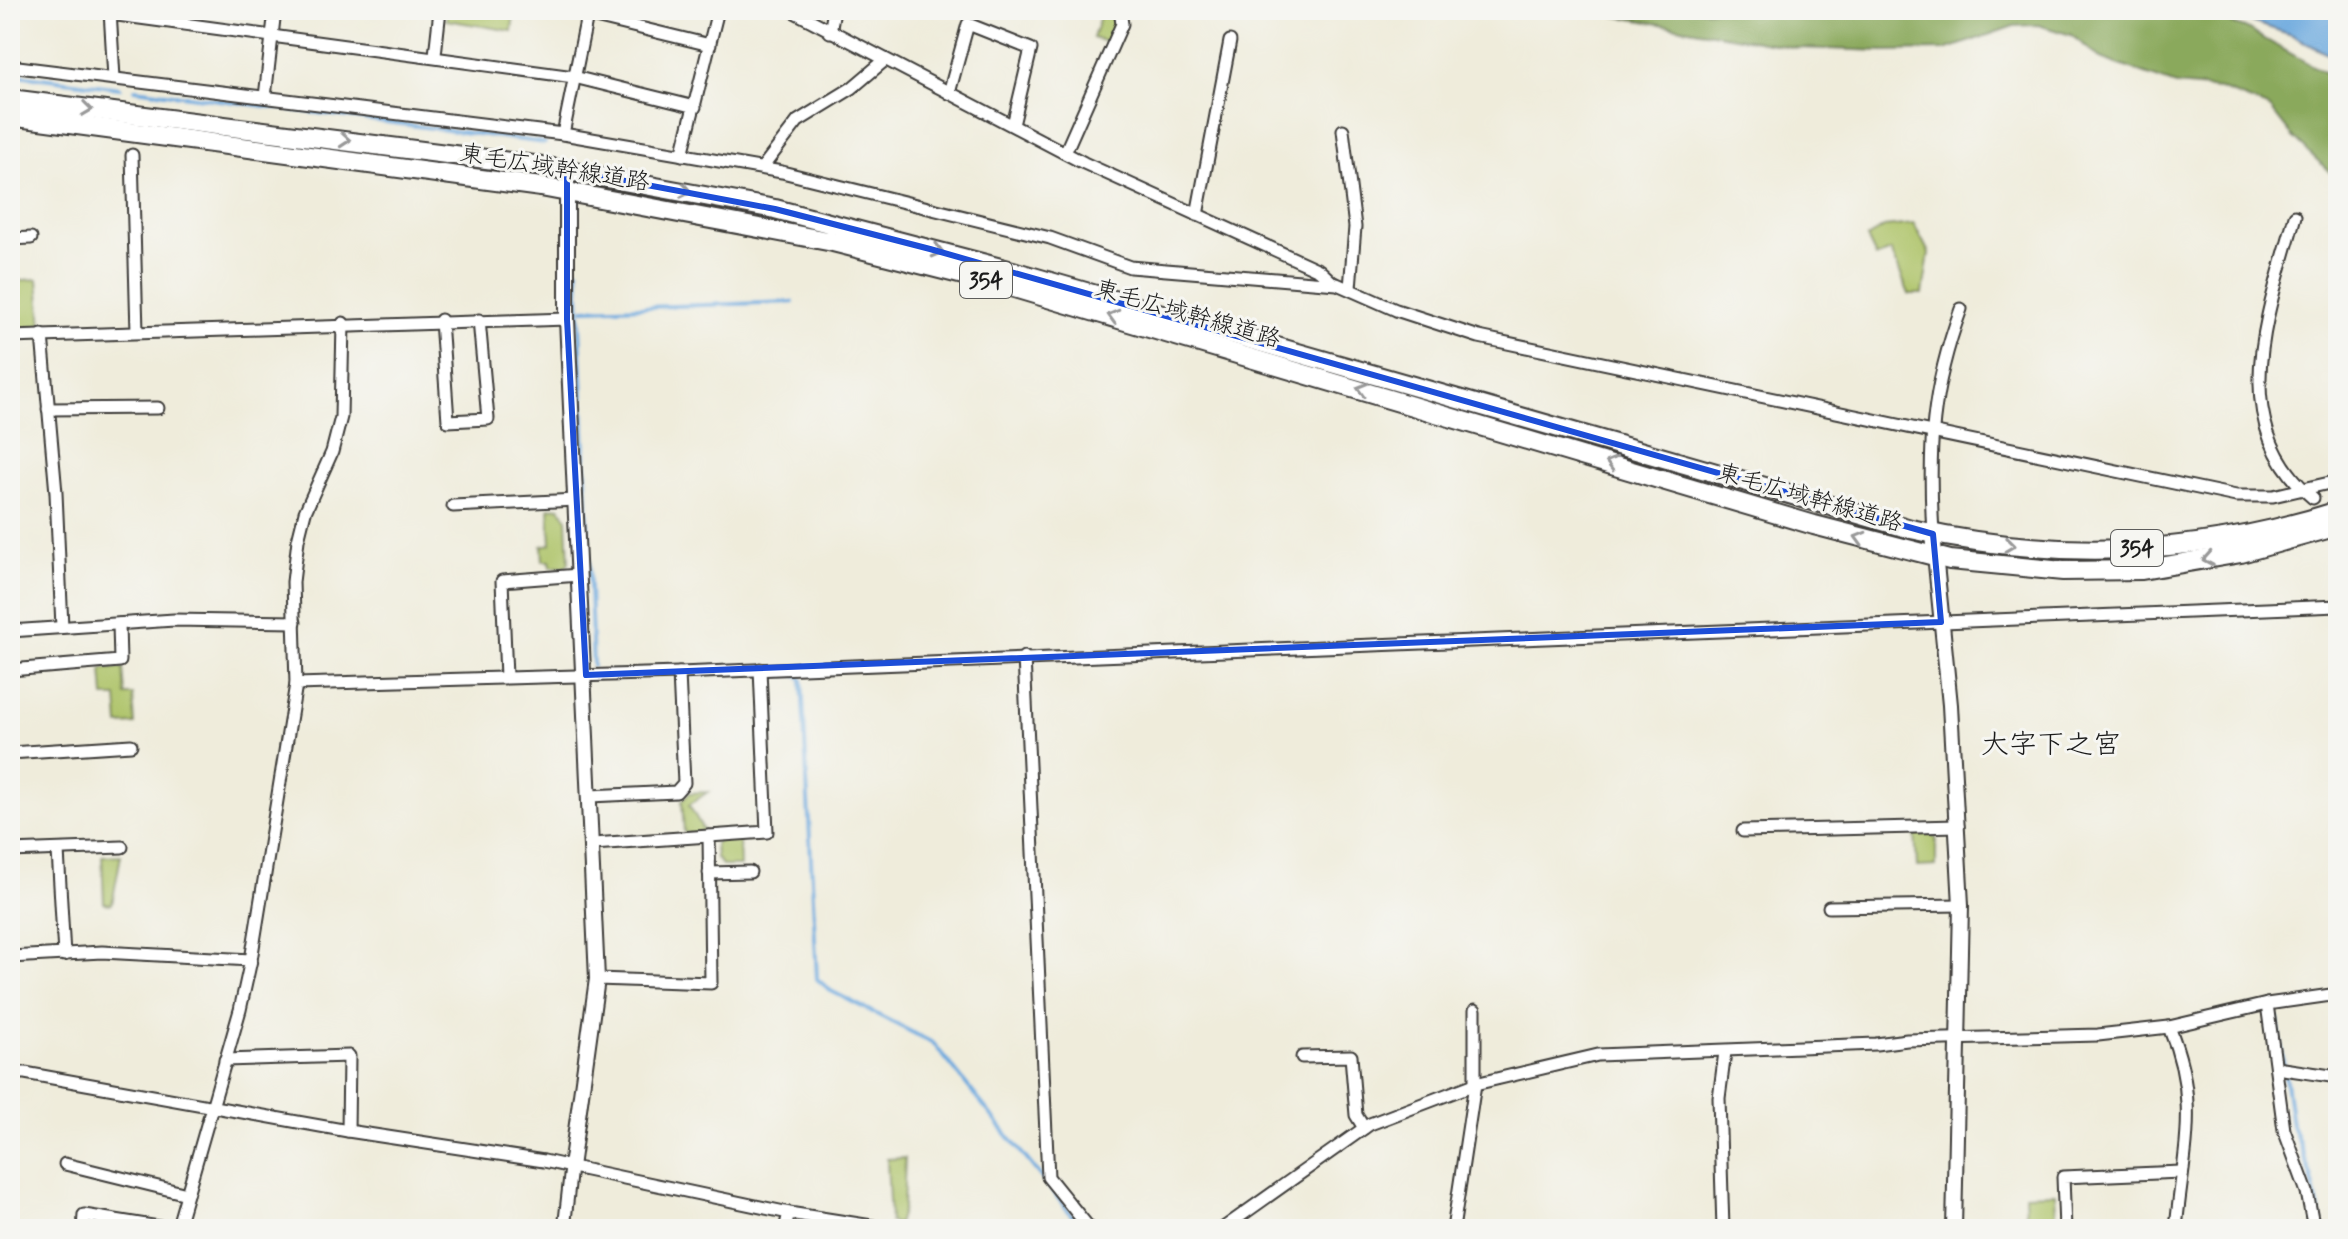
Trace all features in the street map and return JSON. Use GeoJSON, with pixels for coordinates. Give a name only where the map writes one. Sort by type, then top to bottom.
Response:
{"type":"FeatureCollection","features":[{"type":"Feature","properties":{"kind":"highway","name":"東毛広域幹線道路"},"geometry":{"type":"LineString","coordinates":[[10,99],[567,170],[775,209],[944,252],[1586,438],[1933,534],[2026,547],[2177,548],[2266,532],[2338,511]]}},
{"type":"Feature","properties":{"kind":"highway","name":"東毛広域幹線道路"},"geometry":{"type":"LineString","coordinates":[[10,116],[567,192],[833,242],[996,283],[1814,525],[1936,557],[2021,569],[2142,570],[2241,553],[2338,526]]}},
{"type":"Feature","properties":{"kind":"street"},"geometry":{"type":"LineString","coordinates":[[265,97],[275,10]]}},
{"type":"Feature","properties":{"kind":"street"},"geometry":{"type":"LineString","coordinates":[[435,55],[440,10]]}},
{"type":"Feature","properties":{"kind":"street"},"geometry":{"type":"LineString","coordinates":[[682,155],[718,10]]}},
{"type":"Feature","properties":{"kind":"street"},"geometry":{"type":"LineString","coordinates":[[791,10],[1065,153],[1319,270],[1333,283]]}},
{"type":"Feature","properties":{"kind":"street"},"geometry":{"type":"LineString","coordinates":[[830,32],[834,10]]}},
{"type":"Feature","properties":{"kind":"street"},"geometry":{"type":"LineString","coordinates":[[1065,153],[1122,24],[1120,10]]}},
{"type":"Feature","properties":{"kind":"street"},"geometry":{"type":"LineString","coordinates":[[114,78],[110,12],[435,55],[574,77],[695,107]]}},
{"type":"Feature","properties":{"kind":"street"},"geometry":{"type":"LineString","coordinates":[[563,134],[587,13],[710,45]]}},
{"type":"Feature","properties":{"kind":"street"},"geometry":{"type":"LineString","coordinates":[[949,93],[968,24],[1031,49],[1013,125]]}},
{"type":"Feature","properties":{"kind":"street"},"geometry":{"type":"LineString","coordinates":[[1197,215],[1230,41]]}},
{"type":"Feature","properties":{"kind":"street"},"geometry":{"type":"LineString","coordinates":[[762,168],[798,121],[852,88],[885,60]]}},
{"type":"Feature","properties":{"kind":"street"},"geometry":{"type":"LineString","coordinates":[[10,66],[563,134],[762,168],[1025,232],[1130,267],[1333,283],[1396,310],[1479,337],[2236,496],[2259,498],[2338,481]]}},
{"type":"Feature","properties":{"kind":"street"},"geometry":{"type":"LineString","coordinates":[[1343,130],[1355,227],[1350,288]]}},
{"type":"Feature","properties":{"kind":"street"},"geometry":{"type":"LineString","coordinates":[[132,155],[137,332]]}},
{"type":"Feature","properties":{"kind":"street"},"geometry":{"type":"LineString","coordinates":[[564,1229],[597,979],[586,675],[567,319],[567,170]]}},
{"type":"Feature","properties":{"kind":"street"},"geometry":{"type":"LineString","coordinates":[[2295,216],[2257,377],[2270,441],[2282,465],[2313,498]]}},
{"type":"Feature","properties":{"kind":"street"},"geometry":{"type":"LineString","coordinates":[[10,239],[31,238]]}},
{"type":"Feature","properties":{"kind":"street"},"geometry":{"type":"LineString","coordinates":[[1954,1229],[1961,905],[1958,826],[1933,534],[1930,432],[1945,349],[1961,309]]}},
{"type":"Feature","properties":{"kind":"street"},"geometry":{"type":"LineString","coordinates":[[10,337],[343,323],[567,319]]}},
{"type":"Feature","properties":{"kind":"street"},"geometry":{"type":"LineString","coordinates":[[441,320],[448,421],[488,419],[479,320]]}},
{"type":"Feature","properties":{"kind":"street"},"geometry":{"type":"LineString","coordinates":[[177,1229],[251,960],[296,684],[293,582],[305,512],[332,452],[341,417],[343,323]]}},
{"type":"Feature","properties":{"kind":"street"},"geometry":{"type":"LineString","coordinates":[[42,335],[62,627]]}},
{"type":"Feature","properties":{"kind":"street"},"geometry":{"type":"LineString","coordinates":[[48,409],[158,408]]}},
{"type":"Feature","properties":{"kind":"street"},"geometry":{"type":"LineString","coordinates":[[453,506],[576,500]]}},
{"type":"Feature","properties":{"kind":"street"},"geometry":{"type":"LineString","coordinates":[[506,677],[502,581],[579,575]]}},
{"type":"Feature","properties":{"kind":"street"},"geometry":{"type":"LineString","coordinates":[[296,684],[679,673],[2338,606]]}},
{"type":"Feature","properties":{"kind":"street"},"geometry":{"type":"LineString","coordinates":[[10,631],[174,620],[295,622]]}},
{"type":"Feature","properties":{"kind":"street"},"geometry":{"type":"LineString","coordinates":[[10,670],[120,661],[119,624]]}},
{"type":"Feature","properties":{"kind":"street"},"geometry":{"type":"LineString","coordinates":[[1024,657],[1048,1177],[1090,1229]]}},
{"type":"Feature","properties":{"kind":"street"},"geometry":{"type":"LineString","coordinates":[[593,844],[767,832],[760,669]]}},
{"type":"Feature","properties":{"kind":"street"},"geometry":{"type":"LineString","coordinates":[[590,796],[676,792],[684,783],[679,673]]}},
{"type":"Feature","properties":{"kind":"street"},"geometry":{"type":"LineString","coordinates":[[10,753],[131,745]]}},
{"type":"Feature","properties":{"kind":"street"},"geometry":{"type":"LineString","coordinates":[[1743,831],[1958,826]]}},
{"type":"Feature","properties":{"kind":"street"},"geometry":{"type":"LineString","coordinates":[[597,979],[711,983],[709,836]]}},
{"type":"Feature","properties":{"kind":"street"},"geometry":{"type":"LineString","coordinates":[[10,851],[122,847]]}},
{"type":"Feature","properties":{"kind":"street"},"geometry":{"type":"LineString","coordinates":[[58,851],[64,955]]}},
{"type":"Feature","properties":{"kind":"street"},"geometry":{"type":"LineString","coordinates":[[709,873],[750,872]]}},
{"type":"Feature","properties":{"kind":"street"},"geometry":{"type":"LineString","coordinates":[[1829,907],[1961,905]]}},
{"type":"Feature","properties":{"kind":"street"},"geometry":{"type":"LineString","coordinates":[[10,957],[102,952],[251,960]]}},
{"type":"Feature","properties":{"kind":"street"},"geometry":{"type":"LineString","coordinates":[[1222,1229],[1364,1128],[1475,1084],[1598,1055],[1725,1052],[1959,1038],[2098,1035],[2169,1027],[2267,1004],[2338,994]]}},
{"type":"Feature","properties":{"kind":"street"},"geometry":{"type":"LineString","coordinates":[[2267,1004],[2284,1130],[2307,1192],[2314,1229]]}},
{"type":"Feature","properties":{"kind":"street"},"geometry":{"type":"LineString","coordinates":[[1453,1229],[1475,1084],[1475,1010]]}},
{"type":"Feature","properties":{"kind":"street"},"geometry":{"type":"LineString","coordinates":[[2169,1027],[2179,1047],[2190,1100],[2176,1229]]}},
{"type":"Feature","properties":{"kind":"street"},"geometry":{"type":"LineString","coordinates":[[10,1043],[14,1061],[10,1072],[571,1167],[789,1213],[891,1229]]}},
{"type":"Feature","properties":{"kind":"street"},"geometry":{"type":"LineString","coordinates":[[1723,1229],[1719,1098],[1725,1052]]}},
{"type":"Feature","properties":{"kind":"street"},"geometry":{"type":"LineString","coordinates":[[225,1060],[349,1056],[348,1131]]}},
{"type":"Feature","properties":{"kind":"street"},"geometry":{"type":"LineString","coordinates":[[1302,1057],[1351,1056],[1356,1115],[1364,1128]]}},
{"type":"Feature","properties":{"kind":"street"},"geometry":{"type":"LineString","coordinates":[[2276,1068],[2322,1072],[2338,1077]]}},
{"type":"Feature","properties":{"kind":"street"},"geometry":{"type":"LineString","coordinates":[[65,1164],[187,1194]]}},
{"type":"Feature","properties":{"kind":"street"},"geometry":{"type":"LineString","coordinates":[[2065,1229],[2063,1177],[2181,1172]]}},
{"type":"Feature","properties":{"kind":"street"},"geometry":{"type":"LineString","coordinates":[[785,1229],[789,1213]]}},
{"type":"Feature","properties":{"kind":"street"},"geometry":{"type":"LineString","coordinates":[[83,1229],[84,1215],[171,1229]]}},
{"type":"Feature","properties":{"kind":"highlighted area"},"geometry":{"type":"Polygon","coordinates":[[[567,170],[775,209],[930,249],[1933,534],[1941,622],[586,675],[567,319],[567,170]]]}},
{"type":"Feature","properties":{"kind":"green space"},"geometry":{"type":"Polygon","coordinates":[[[447,10],[514,10],[512,31],[446,20],[447,10]]]}},
{"type":"Feature","properties":{"kind":"green space"},"geometry":{"type":"Polygon","coordinates":[[[1102,10],[1111,10],[1116,18],[1107,42],[1093,38],[1102,10]]]}},
{"type":"Feature","properties":{"kind":"green space"},"geometry":{"type":"Polygon","coordinates":[[[1448,10],[2189,10],[2245,28],[2338,80],[2338,180],[2292,136],[2270,108],[2220,89],[2176,85],[2100,58],[2071,35],[2038,25],[2014,26],[1945,50],[1884,51],[1797,48],[1586,11],[1448,10]]]}},
{"type":"Feature","properties":{"kind":"green space"},"geometry":{"type":"Polygon","coordinates":[[[1914,224],[1929,253],[1923,294],[1909,294],[1891,251],[1876,257],[1867,238],[1884,227],[1914,224]]]}},
{"type":"Feature","properties":{"kind":"green space"},"geometry":{"type":"Polygon","coordinates":[[[38,279],[42,327],[10,329],[10,281],[38,279]]]}},
{"type":"Feature","properties":{"kind":"green space"},"geometry":{"type":"Polygon","coordinates":[[[560,507],[567,519],[569,562],[566,567],[551,567],[550,561],[543,561],[542,546],[551,544],[549,508],[560,507]]]}},
{"type":"Feature","properties":{"kind":"green space"},"geometry":{"type":"Polygon","coordinates":[[[123,668],[125,695],[133,695],[135,724],[119,725],[117,697],[104,697],[102,669],[123,668]]]}},
{"type":"Feature","properties":{"kind":"green space"},"geometry":{"type":"Polygon","coordinates":[[[708,792],[689,805],[705,833],[684,833],[682,801],[689,793],[708,792]]]}},
{"type":"Feature","properties":{"kind":"green space"},"geometry":{"type":"Polygon","coordinates":[[[1915,833],[1929,833],[1936,838],[1936,866],[1917,867],[1915,833]]]}},
{"type":"Feature","properties":{"kind":"green space"},"geometry":{"type":"Polygon","coordinates":[[[739,837],[740,866],[723,866],[716,858],[715,843],[723,838],[739,837]]]}},
{"type":"Feature","properties":{"kind":"green space"},"geometry":{"type":"Polygon","coordinates":[[[121,855],[112,904],[104,903],[102,856],[121,855]]]}},
{"type":"Feature","properties":{"kind":"green space"},"geometry":{"type":"Polygon","coordinates":[[[905,1158],[903,1208],[898,1224],[890,1222],[887,1159],[905,1158]]]}},
{"type":"Feature","properties":{"kind":"green space"},"geometry":{"type":"Polygon","coordinates":[[[2055,1193],[2056,1215],[2026,1216],[2025,1194],[2055,1193]]]}},
{"type":"Feature","properties":{"kind":"water"},"geometry":{"type":"Polygon","coordinates":[[[2214,10],[2338,10],[2338,60],[2292,35],[2214,10]]]}},
{"type":"Feature","properties":{"kind":"waterway"},"geometry":{"type":"LineString","coordinates":[[10,74],[120,88]]}},
{"type":"Feature","properties":{"kind":"waterway"},"geometry":{"type":"LineString","coordinates":[[135,89],[545,143]]}},
{"type":"Feature","properties":{"kind":"waterway"},"geometry":{"type":"LineString","coordinates":[[576,220],[576,232]]}},
{"type":"Feature","properties":{"kind":"waterway"},"geometry":{"type":"LineString","coordinates":[[578,271],[593,666]]}},
{"type":"Feature","properties":{"kind":"waterway"},"geometry":{"type":"LineString","coordinates":[[584,309],[793,302]]}},
{"type":"Feature","properties":{"kind":"waterway"},"geometry":{"type":"LineString","coordinates":[[776,674],[799,675],[802,680],[817,979],[831,991],[933,1043],[1083,1229]]}},
{"type":"Feature","properties":{"kind":"waterway"},"geometry":{"type":"LineString","coordinates":[[2277,1018],[2292,1125],[2311,1175],[2323,1229]]}},
{"type":"Feature","properties":{"kind":"district","name":"大字下之宮"},"geometry":{"type":"Point","coordinates":[2051,743]}}]}
